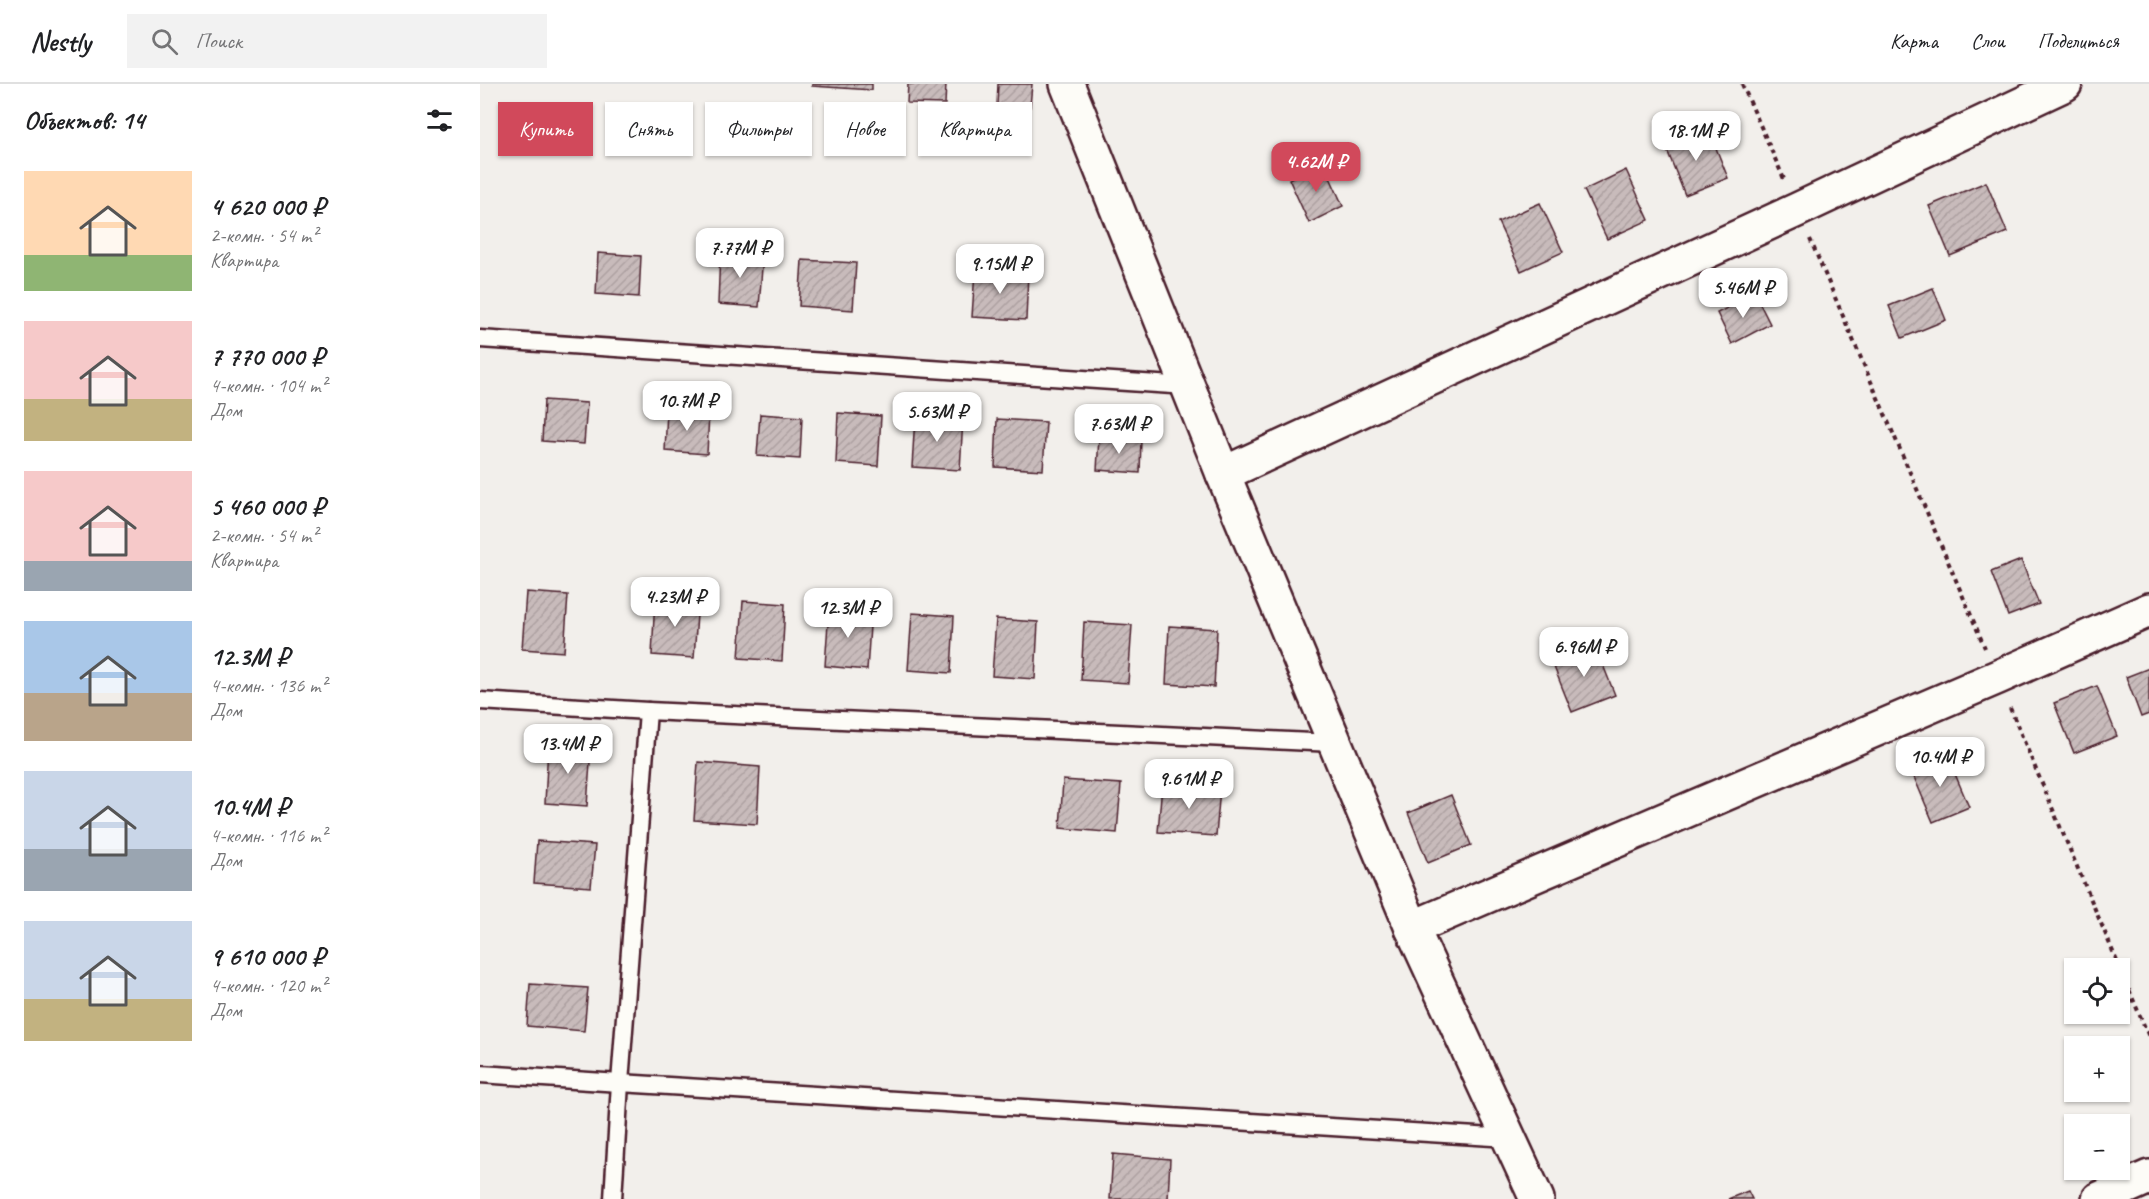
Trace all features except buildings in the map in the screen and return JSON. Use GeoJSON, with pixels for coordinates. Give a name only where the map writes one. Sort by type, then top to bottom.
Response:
{"type":"FeatureCollection","features":[{"type":"Feature","properties":{"kind":"street"},"geometry":{"type":"LineString","coordinates":[[1067,84],[1223,474],[1334,743],[1412,928],[1537,1199]]}},
{"type":"Feature","properties":{"kind":"street"},"geometry":{"type":"LineString","coordinates":[[1223,474],[2065,84]]}},
{"type":"Feature","properties":{"kind":"street"},"geometry":{"type":"LineString","coordinates":[[1412,928],[1998,678],[2149,610]]}},
{"type":"Feature","properties":{"kind":"street"},"geometry":{"type":"LineString","coordinates":[[2099,1199],[2149,1177]]}},
{"type":"Feature","properties":{"kind":"lane"},"geometry":{"type":"LineString","coordinates":[[480,339],[1188,386]]}},
{"type":"Feature","properties":{"kind":"lane"},"geometry":{"type":"LineString","coordinates":[[480,701],[1334,743]]}},
{"type":"Feature","properties":{"kind":"lane"},"geometry":{"type":"LineString","coordinates":[[613,1199],[648,711]]}},
{"type":"Feature","properties":{"kind":"lane"},"geometry":{"type":"LineString","coordinates":[[480,1074],[1509,1138]]}},
{"type":"Feature","properties":{"kind":"path"},"geometry":{"type":"LineString","coordinates":[[1742,84],[1998,678],[2149,1037]]}}]}
